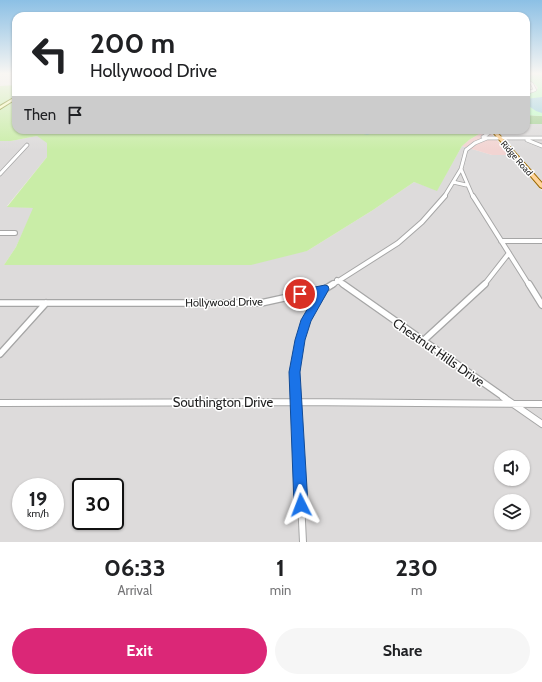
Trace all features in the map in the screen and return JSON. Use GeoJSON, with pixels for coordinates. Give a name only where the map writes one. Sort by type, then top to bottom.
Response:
{"type":"FeatureCollection","features":[{"type":"Feature","properties":{"kind":"main road","name":"Ridge Road"},"geometry":{"type":"LineString","coordinates":[[496,134],[542,186]]}},
{"type":"Feature","properties":{"kind":"street"},"geometry":{"type":"LineString","coordinates":[[0,108],[12,100]]}},
{"type":"Feature","properties":{"kind":"street","name":"Hollywood Drive"},"geometry":{"type":"LineString","coordinates":[[0,303],[262,303],[325,289],[337,280],[398,243],[433,210],[461,169],[466,150],[488,134]]}},
{"type":"Feature","properties":{"kind":"street"},"geometry":{"type":"LineString","coordinates":[[482,138],[542,138]]}},
{"type":"Feature","properties":{"kind":"street"},"geometry":{"type":"LineString","coordinates":[[522,139],[542,146]]}},
{"type":"Feature","properties":{"kind":"street"},"geometry":{"type":"LineString","coordinates":[[0,174],[27,145]]}},
{"type":"Feature","properties":{"kind":"street"},"geometry":{"type":"LineString","coordinates":[[461,169],[466,185],[542,305]]}},
{"type":"Feature","properties":{"kind":"street"},"geometry":{"type":"LineString","coordinates":[[453,182],[466,185]]}},
{"type":"Feature","properties":{"kind":"street"},"geometry":{"type":"LineString","coordinates":[[0,233],[14,233]]}},
{"type":"Feature","properties":{"kind":"street"},"geometry":{"type":"LineString","coordinates":[[501,241],[542,241]]}},
{"type":"Feature","properties":{"kind":"street"},"geometry":{"type":"LineString","coordinates":[[423,341],[488,281],[499,269],[509,253]]}},
{"type":"Feature","properties":{"kind":"street","name":"Chestnut Hills Drive"},"geometry":{"type":"LineString","coordinates":[[337,280],[542,424]]}},
{"type":"Feature","properties":{"kind":"street"},"geometry":{"type":"LineString","coordinates":[[303,542],[295,372],[300,340],[306,320],[325,289]]}},
{"type":"Feature","properties":{"kind":"street"},"geometry":{"type":"LineString","coordinates":[[0,354],[46,303]]}},
{"type":"Feature","properties":{"kind":"street","name":"Southington Drive"},"geometry":{"type":"LineString","coordinates":[[0,403],[296,402],[542,404]]}},
{"type":"Feature","properties":{"kind":"shaded area"},"geometry":{"type":"Polygon","coordinates":[[[530,115],[542,116],[542,181],[499,134],[530,134],[530,115]]]}},
{"type":"Feature","properties":{"kind":"shaded area"},"geometry":{"type":"Polygon","coordinates":[[[479,134],[492,134],[510,155],[492,155],[462,146],[479,134]]]}},
{"type":"Feature","properties":{"kind":"shaded area"},"geometry":{"type":"Polygon","coordinates":[[[37,136],[47,142],[47,157],[7,206],[34,208],[16,247],[4,265],[145,265],[307,251],[373,210],[414,182],[437,190],[462,146],[492,155],[510,155],[542,191],[542,542],[0,542],[0,141],[11,141],[37,136]]]}},
{"type":"Feature","properties":{"kind":"green space"},"geometry":{"type":"Polygon","coordinates":[[[0,99],[12,99],[12,134],[479,134],[462,146],[437,191],[414,182],[373,210],[307,251],[251,265],[4,265],[16,247],[33,208],[7,207],[47,157],[47,143],[37,136],[11,141],[0,141],[0,99]]]}},
{"type":"Feature","properties":{"kind":"green space"},"geometry":{"type":"Polygon","coordinates":[[[530,99],[542,99],[542,116],[530,115],[530,99]]]}},
{"type":"Feature","properties":{"kind":"green space"},"geometry":{"type":"Polygon","coordinates":[[[530,115],[542,116],[542,124],[530,124],[530,115]]]}},
{"type":"Feature","properties":{"kind":"water"},"geometry":{"type":"Polygon","coordinates":[[[530,99],[542,99],[542,113],[530,107],[530,99]]]}},
{"type":"Feature","properties":{"kind":"route"},"geometry":{"type":"LineString","coordinates":[[300,294],[325,289],[306,320],[300,340],[295,372],[301,505]]}}]}
